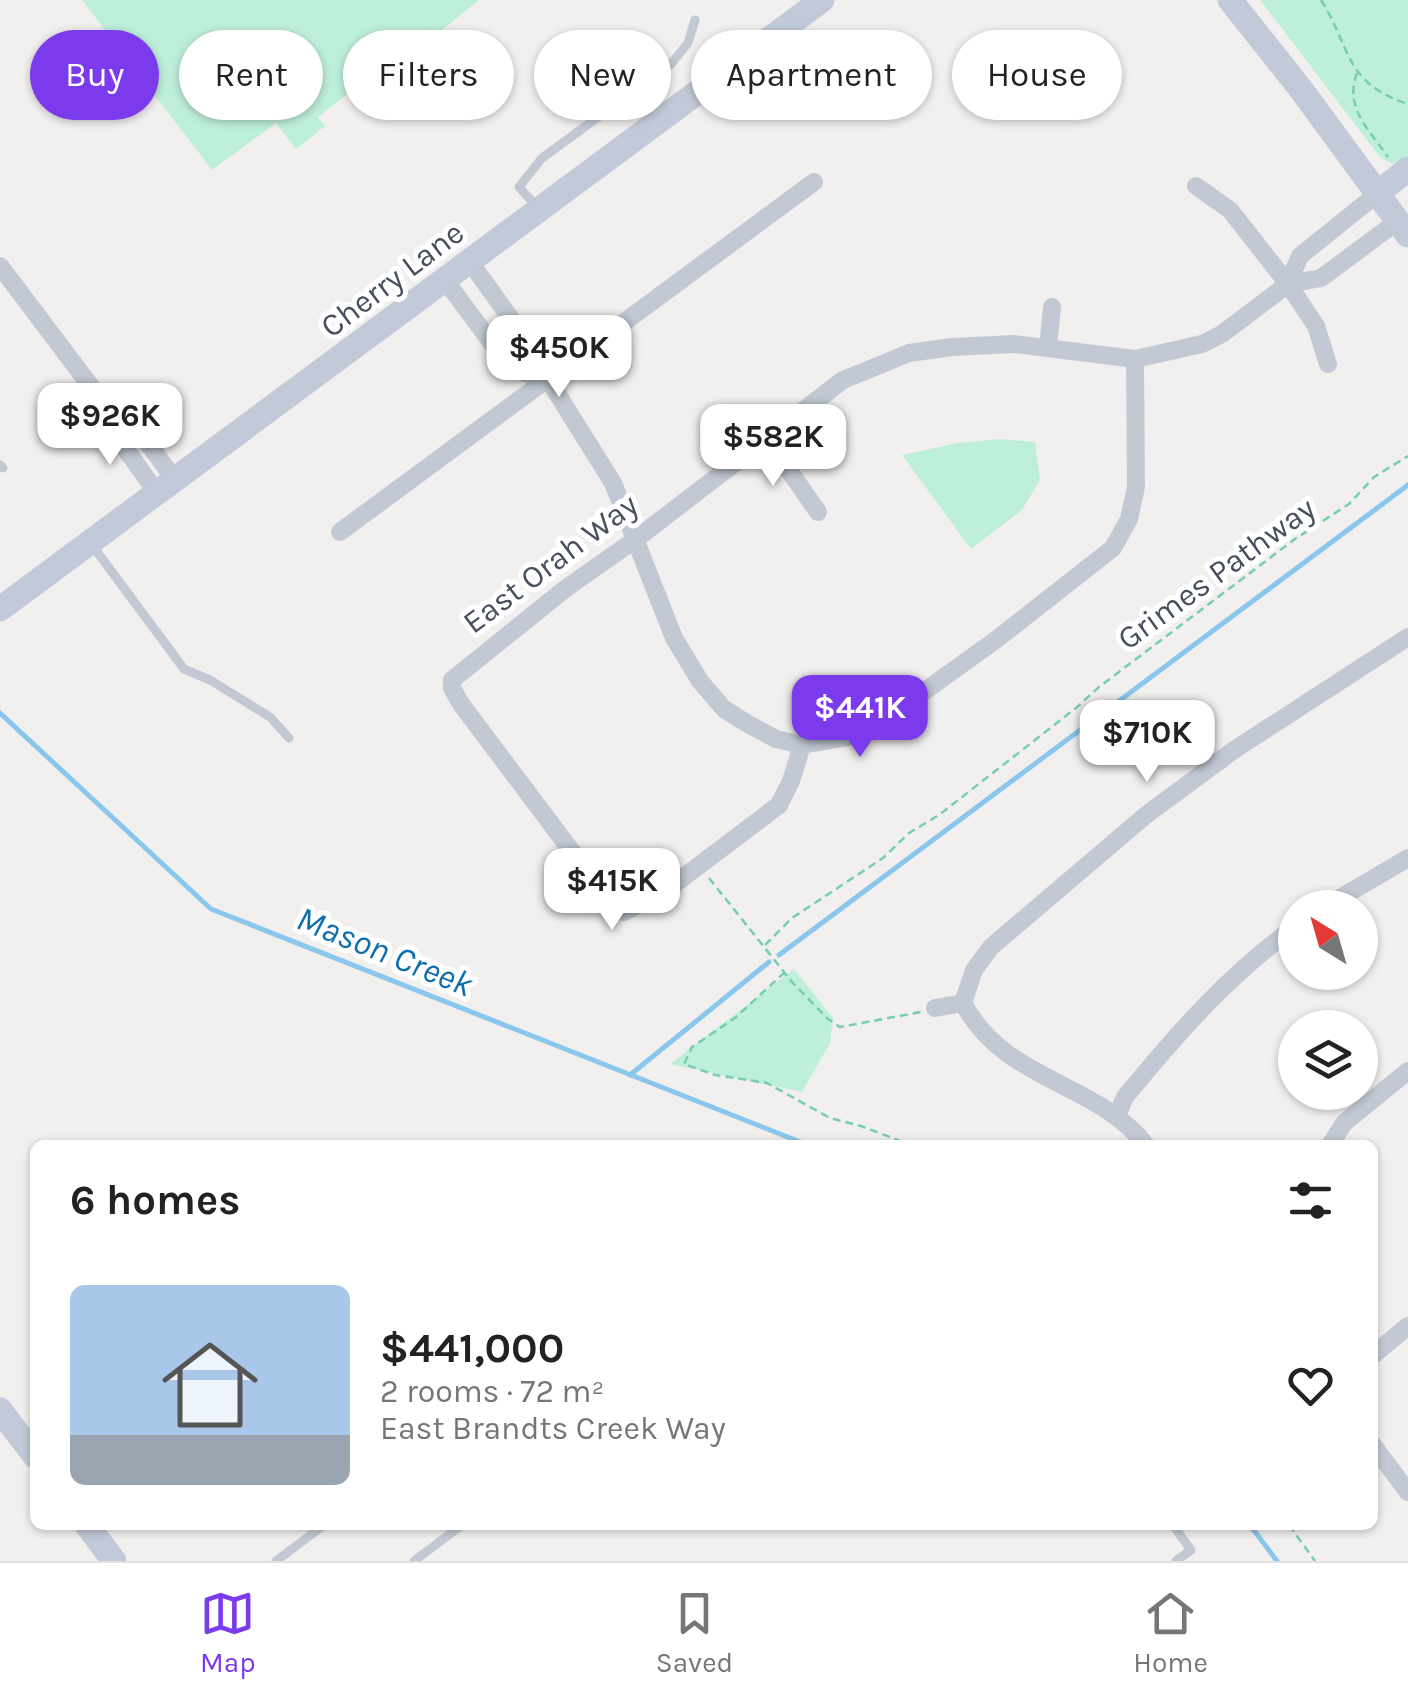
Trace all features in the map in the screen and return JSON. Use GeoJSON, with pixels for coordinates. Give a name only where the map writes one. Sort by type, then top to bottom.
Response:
{"type":"FeatureCollection","features":[{"type":"Feature","properties":{"kind":"main road","name":"Cherry Lane"},"geometry":{"type":"LineString","coordinates":[[0,610],[822,0]]}},
{"type":"Feature","properties":{"kind":"main road"},"geometry":{"type":"LineString","coordinates":[[1230,0],[1377,194],[1405,223]]}},
{"type":"Feature","properties":{"kind":"main road","name":"East Orah Way"},"geometry":{"type":"LineString","coordinates":[[1377,194],[1399,165]]}},
{"type":"Feature","properties":{"kind":"main road"},"geometry":{"type":"LineString","coordinates":[[0,1410],[30,1449]]}},
{"type":"Feature","properties":{"kind":"main road"},"geometry":{"type":"LineString","coordinates":[[92,1530],[114,1561]]}},
{"type":"Feature","properties":{"kind":"street"},"geometry":{"type":"LineString","coordinates":[[340,532],[814,182]]}},
{"type":"Feature","properties":{"kind":"street"},"geometry":{"type":"LineString","coordinates":[[1196,186],[1230,210],[1288,284],[1316,326],[1328,364]]}},
{"type":"Feature","properties":{"kind":"street","name":"East Orah Way"},"geometry":{"type":"LineString","coordinates":[[1288,284],[1300,256],[1377,194]]}},
{"type":"Feature","properties":{"kind":"street","name":"East Orah Way"},"geometry":{"type":"LineString","coordinates":[[699,865],[634,909],[619,910],[483,733],[452,688],[452,680],[460,670],[844,380],[910,353],[952,346],[1014,344],[1136,359],[1202,344],[1222,334],[1288,284],[1321,278],[1405,223]]}},
{"type":"Feature","properties":{"kind":"street"},"geometry":{"type":"LineString","coordinates":[[470,262],[535,352],[613,483],[674,638],[700,681],[724,709],[748,724],[776,739],[802,744],[865,734],[969,660],[1113,548],[1129,519],[1136,487],[1136,359]]}},
{"type":"Feature","properties":{"kind":"street"},"geometry":{"type":"LineString","coordinates":[[4,278],[114,418],[139,431],[166,486]]}},
{"type":"Feature","properties":{"kind":"street"},"geometry":{"type":"LineString","coordinates":[[446,280],[511,369],[548,379]]}},
{"type":"Feature","properties":{"kind":"street"},"geometry":{"type":"LineString","coordinates":[[1048,348],[1052,308]]}},
{"type":"Feature","properties":{"kind":"street"},"geometry":{"type":"LineString","coordinates":[[767,439],[818,512]]}},
{"type":"Feature","properties":{"kind":"street"},"geometry":{"type":"LineString","coordinates":[[1141,1140],[1117,1116],[1008,1056],[976,1028],[963,1002],[974,970],[991,947],[1146,816],[1234,750],[1408,638]]}},
{"type":"Feature","properties":{"kind":"street"},"geometry":{"type":"LineString","coordinates":[[699,865],[779,805],[802,744]]}},
{"type":"Feature","properties":{"kind":"street"},"geometry":{"type":"LineString","coordinates":[[1354,890],[1408,858]]}},
{"type":"Feature","properties":{"kind":"street"},"geometry":{"type":"LineString","coordinates":[[1117,1116],[1125,1097],[1215,992],[1278,941]]}},
{"type":"Feature","properties":{"kind":"street"},"geometry":{"type":"LineString","coordinates":[[935,1008],[963,1002]]}},
{"type":"Feature","properties":{"kind":"street"},"geometry":{"type":"LineString","coordinates":[[1333,1140],[1344,1123],[1408,1071]]}},
{"type":"Feature","properties":{"kind":"street"},"geometry":{"type":"LineString","coordinates":[[1378,1351],[1408,1326]]}},
{"type":"Feature","properties":{"kind":"street"},"geometry":{"type":"LineString","coordinates":[[1378,1452],[1408,1492]]}},
{"type":"Feature","properties":{"kind":"lane"},"geometry":{"type":"LineString","coordinates":[[540,210],[519,188],[542,158],[671,64],[688,43],[695,20]]}},
{"type":"Feature","properties":{"kind":"lane"},"geometry":{"type":"LineString","coordinates":[[90,543],[184,669],[210,680],[270,717],[289,738]]}},
{"type":"Feature","properties":{"kind":"lane"},"geometry":{"type":"LineString","coordinates":[[276,1561],[317,1530]]}},
{"type":"Feature","properties":{"kind":"lane"},"geometry":{"type":"LineString","coordinates":[[414,1561],[455,1530]]}},
{"type":"Feature","properties":{"kind":"lane"},"geometry":{"type":"LineString","coordinates":[[1177,1530],[1200,1561]]}},
{"type":"Feature","properties":{"kind":"lane"},"geometry":{"type":"LineString","coordinates":[[1176,1561],[1191,1550]]}},
{"type":"Feature","properties":{"kind":"path"},"geometry":{"type":"LineString","coordinates":[[1321,0],[1357,73],[1379,91],[1408,104]]}},
{"type":"Feature","properties":{"kind":"path"},"geometry":{"type":"LineString","coordinates":[[1357,73],[1352,87],[1354,106],[1399,165]]}},
{"type":"Feature","properties":{"kind":"path","name":"Grimes Pathway"},"geometry":{"type":"LineString","coordinates":[[765,944],[792,918],[884,858],[909,834],[939,815],[1098,687],[1294,540],[1349,504],[1374,477],[1408,456]]}},
{"type":"Feature","properties":{"kind":"path"},"geometry":{"type":"LineString","coordinates":[[699,865],[785,972],[840,1027],[935,1008]]}},
{"type":"Feature","properties":{"kind":"path"},"geometry":{"type":"LineString","coordinates":[[785,972],[735,1018],[692,1047],[684,1064],[714,1076],[767,1083],[830,1118],[896,1140]]}},
{"type":"Feature","properties":{"kind":"path"},"geometry":{"type":"LineString","coordinates":[[1293,1530],[1315,1561]]}},
{"type":"Feature","properties":{"kind":"green space"},"geometry":{"type":"Polygon","coordinates":[[[82,0],[479,0],[442,30],[343,30],[343,97],[323,113],[323,30],[179,30],[179,120],[320,120],[325,126],[296,149],[276,123],[212,170],[159,101],[159,30],[105,30],[82,0]]]}},
{"type":"Feature","properties":{"kind":"green space"},"geometry":{"type":"Polygon","coordinates":[[[1260,0],[1408,0],[1408,158],[1392,164],[1380,157],[1260,0]]]}},
{"type":"Feature","properties":{"kind":"green space"},"geometry":{"type":"Polygon","coordinates":[[[1000,439],[1035,442],[1040,480],[1022,510],[971,549],[902,455],[1000,439]]]}},
{"type":"Feature","properties":{"kind":"green space"},"geometry":{"type":"Polygon","coordinates":[[[794,969],[833,1018],[830,1043],[802,1092],[670,1064],[794,969]]]}},
{"type":"Feature","properties":{"kind":"waterway"},"geometry":{"type":"LineString","coordinates":[[779,955],[1408,485]]}},
{"type":"Feature","properties":{"kind":"waterway","name":"Mason Creek"},"geometry":{"type":"LineString","coordinates":[[0,713],[211,909],[795,1140]]}},
{"type":"Feature","properties":{"kind":"waterway"},"geometry":{"type":"LineString","coordinates":[[630,1075],[769,962]]}},
{"type":"Feature","properties":{"kind":"waterway","name":"Mason Creek"},"geometry":{"type":"LineString","coordinates":[[1254,1530],[1277,1561]]}}]}
